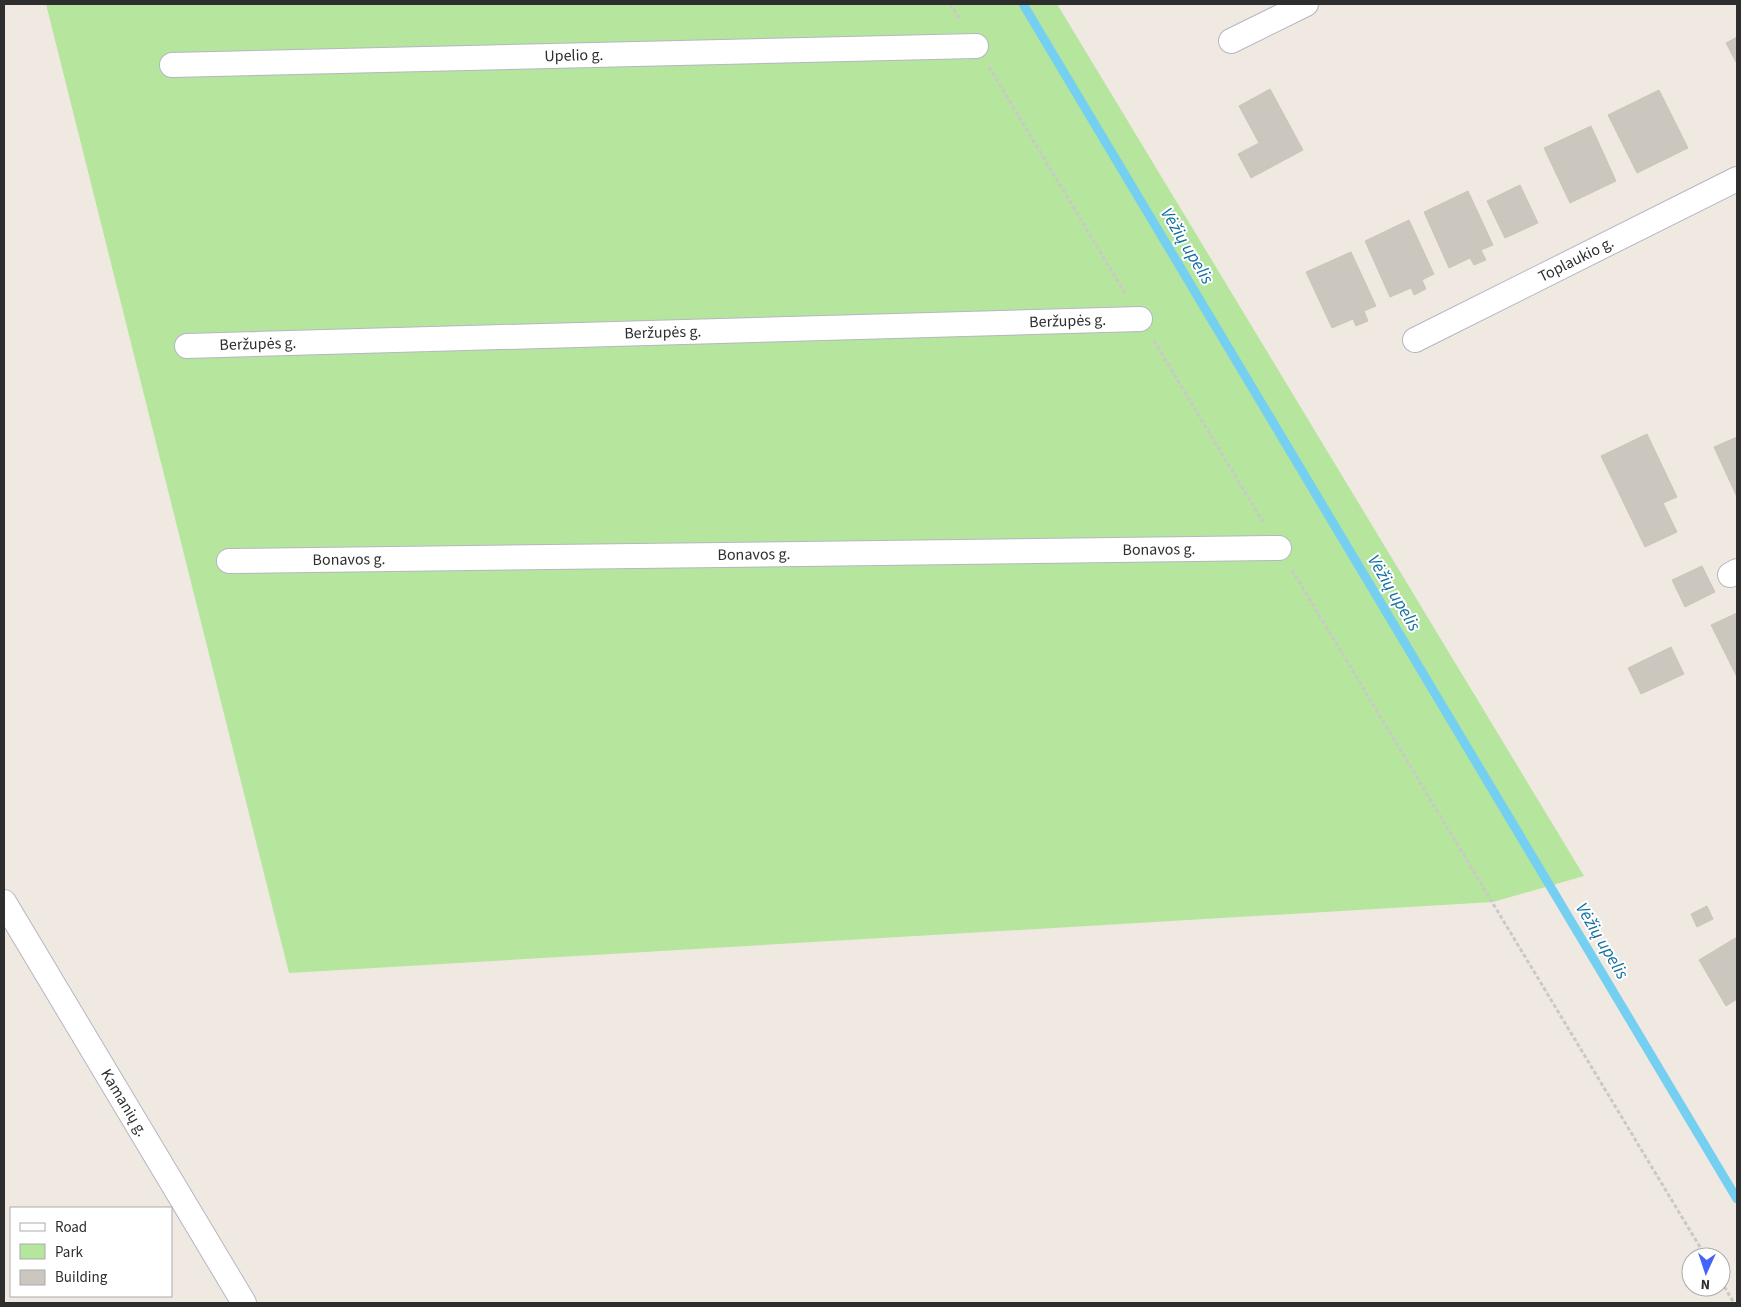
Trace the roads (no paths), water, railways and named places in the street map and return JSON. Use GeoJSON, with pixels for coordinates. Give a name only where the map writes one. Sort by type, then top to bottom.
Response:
{"type":"FeatureCollection","features":[{"type":"Feature","properties":{"kind":"street"},"geometry":{"type":"LineString","coordinates":[[1231,41],[1306,4]]}},
{"type":"Feature","properties":{"kind":"street","name":"Upelio g."},"geometry":{"type":"LineString","coordinates":[[172,65],[976,46]]}},
{"type":"Feature","properties":{"kind":"street","name":"Toplaukio g."},"geometry":{"type":"LineString","coordinates":[[1415,340],[1737,179]]}},
{"type":"Feature","properties":{"kind":"street","name":"Beržupės g."},"geometry":{"type":"LineString","coordinates":[[187,346],[1140,319]]}},
{"type":"Feature","properties":{"kind":"street","name":"Bonavos g."},"geometry":{"type":"LineString","coordinates":[[229,561],[1279,548]]}},
{"type":"Feature","properties":{"kind":"street","name":"Kamanių g."},"geometry":{"type":"LineString","coordinates":[[4,902],[244,1303]]}},
{"type":"Feature","properties":{"kind":"waterway","name":"Vėžių upelis"},"geometry":{"type":"LineString","coordinates":[[1023,4],[1737,1199]]}}]}
